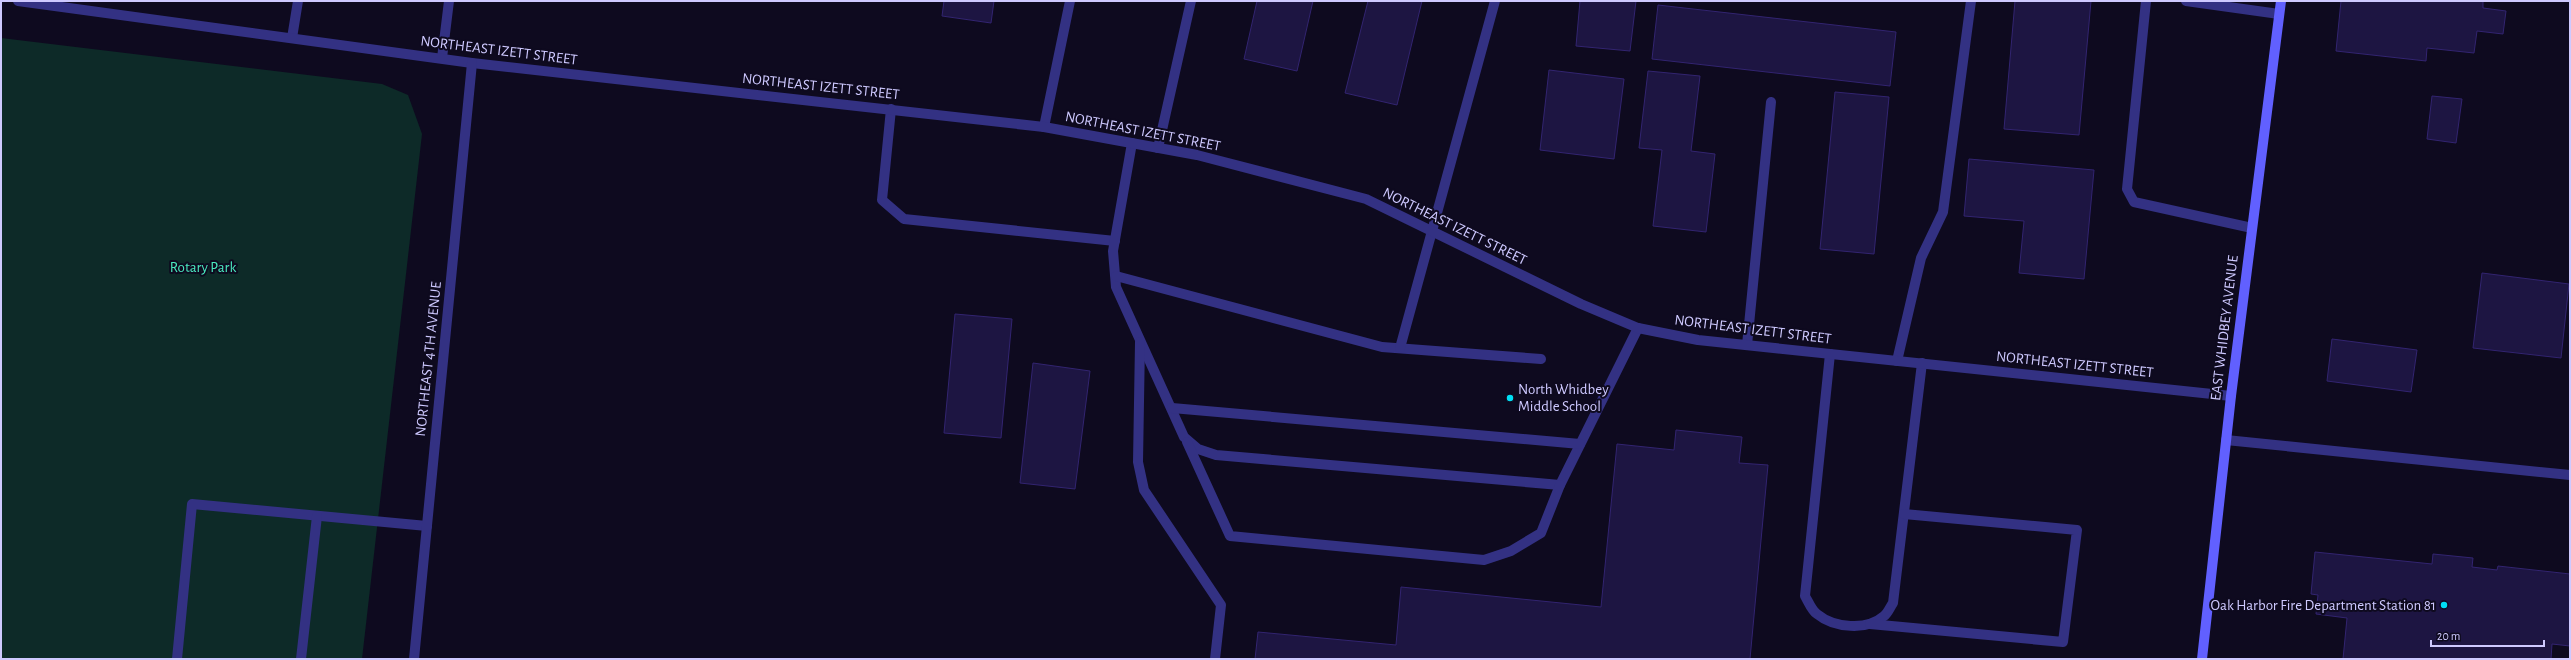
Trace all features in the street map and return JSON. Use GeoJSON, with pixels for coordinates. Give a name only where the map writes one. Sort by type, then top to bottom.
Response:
{"type":"FeatureCollection","features":[{"type":"Feature","properties":{"kind":"street","name":"NORTHEAST IZETT STREET"},"geometry":{"type":"LineString","coordinates":[[18,1],[472,63],[1044,127],[1197,155],[1366,199],[1581,304],[1638,328],[1698,340],[2231,396]]}},
{"type":"Feature","properties":{"kind":"street"},"geometry":{"type":"LineString","coordinates":[[292,38],[298,1]]}},
{"type":"Feature","properties":{"kind":"street"},"geometry":{"type":"LineString","coordinates":[[442,58],[449,1]]}},
{"type":"Feature","properties":{"kind":"street"},"geometry":{"type":"LineString","coordinates":[[1044,127],[1070,1]]}},
{"type":"Feature","properties":{"kind":"street"},"geometry":{"type":"LineString","coordinates":[[1158,148],[1191,1]]}},
{"type":"Feature","properties":{"kind":"street"},"geometry":{"type":"LineString","coordinates":[[1400,348],[1495,1]]}},
{"type":"Feature","properties":{"kind":"street"},"geometry":{"type":"LineString","coordinates":[[1897,361],[1921,258],[1943,212],[1971,1]]}},
{"type":"Feature","properties":{"kind":"street"},"geometry":{"type":"LineString","coordinates":[[2146,1],[2127,189],[2134,202],[2252,228]]}},
{"type":"Feature","properties":{"kind":"street"},"geometry":{"type":"LineString","coordinates":[[2186,1],[2279,14]]}},
{"type":"Feature","properties":{"kind":"street","name":"EAST WHIDBEY AVENUE"},"geometry":{"type":"LineString","coordinates":[[2202,659],[2231,396],[2281,1]]}},
{"type":"Feature","properties":{"kind":"street","name":"NORTHEAST 4TH AVENUE"},"geometry":{"type":"LineString","coordinates":[[414,659],[472,63]]}},
{"type":"Feature","properties":{"kind":"street"},"geometry":{"type":"LineString","coordinates":[[1747,345],[1771,102]]}},
{"type":"Feature","properties":{"kind":"street"},"geometry":{"type":"LineString","coordinates":[[891,109],[882,200],[904,219],[1115,241]]}},
{"type":"Feature","properties":{"kind":"street"},"geometry":{"type":"LineString","coordinates":[[1132,143],[1113,251],[1116,287],[1230,536],[1484,560],[1511,551],[1541,532],[1560,485],[1638,328]]}},
{"type":"Feature","properties":{"kind":"street"},"geometry":{"type":"LineString","coordinates":[[1116,276],[1382,347],[1541,360]]}},
{"type":"Feature","properties":{"kind":"street"},"geometry":{"type":"LineString","coordinates":[[1140,338],[1138,462],[1144,490],[1221,605],[1215,659]]}},
{"type":"Feature","properties":{"kind":"street"},"geometry":{"type":"LineString","coordinates":[[1830,354],[1805,596],[1816,614],[1833,623],[1853,626],[1870,624],[2063,642],[2077,530],[1904,514]]}},
{"type":"Feature","properties":{"kind":"street"},"geometry":{"type":"LineString","coordinates":[[1870,624],[1884,616],[1893,603],[1922,363]]}},
{"type":"Feature","properties":{"kind":"street"},"geometry":{"type":"LineString","coordinates":[[1172,408],[1580,444]]}},
{"type":"Feature","properties":{"kind":"street"},"geometry":{"type":"LineString","coordinates":[[1184,436],[1198,449],[1216,455],[1560,485]]}},
{"type":"Feature","properties":{"kind":"street"},"geometry":{"type":"LineString","coordinates":[[2226,440],[2570,475]]}},
{"type":"Feature","properties":{"kind":"street"},"geometry":{"type":"LineString","coordinates":[[177,659],[192,504],[427,526]]}},
{"type":"Feature","properties":{"kind":"street"},"geometry":{"type":"LineString","coordinates":[[302,659],[317,516]]}},
{"type":"Feature","properties":{"kind":"green space","name":"Rotary Park"},"geometry":{"type":"Polygon","coordinates":[[[1,38],[382,84],[408,95],[422,134],[362,659],[1,659],[1,38]]]}},
{"type":"Feature","properties":{"kind":"building"},"geometry":{"type":"Polygon","coordinates":[[[944,1],[994,1],[991,23],[942,16],[944,1]]]}},
{"type":"Feature","properties":{"kind":"building"},"geometry":{"type":"Polygon","coordinates":[[[1257,1],[1313,1],[1297,71],[1244,59],[1257,1]]]}},
{"type":"Feature","properties":{"kind":"building"},"geometry":{"type":"Polygon","coordinates":[[[1368,1],[1422,1],[1397,105],[1345,93],[1368,1]]]}},
{"type":"Feature","properties":{"kind":"building"},"geometry":{"type":"Polygon","coordinates":[[[1580,1],[1636,1],[1630,51],[1576,46],[1580,1]]]}},
{"type":"Feature","properties":{"kind":"building"},"geometry":{"type":"Polygon","coordinates":[[[2015,1],[2091,1],[2079,135],[2004,129],[2015,1]]]}},
{"type":"Feature","properties":{"kind":"building"},"geometry":{"type":"Polygon","coordinates":[[[2341,1],[2483,1],[2483,8],[2506,11],[2503,34],[2477,31],[2474,53],[2427,48],[2426,61],[2336,51],[2341,1]]]}},
{"type":"Feature","properties":{"kind":"building"},"geometry":{"type":"Polygon","coordinates":[[[1658,5],[1896,32],[1890,86],[1652,59],[1658,5]]]}},
{"type":"Feature","properties":{"kind":"building"},"geometry":{"type":"Polygon","coordinates":[[[1549,70],[1624,79],[1614,159],[1540,150],[1549,70]]]}},
{"type":"Feature","properties":{"kind":"building"},"geometry":{"type":"Polygon","coordinates":[[[1648,71],[1700,76],[1691,151],[1715,154],[1706,232],[1653,226],[1662,150],[1639,148],[1648,71]]]}},
{"type":"Feature","properties":{"kind":"building"},"geometry":{"type":"Polygon","coordinates":[[[1835,92],[1889,97],[1874,254],[1820,249],[1835,92]]]}},
{"type":"Feature","properties":{"kind":"building"},"geometry":{"type":"Polygon","coordinates":[[[2432,96],[2462,99],[2456,143],[2427,139],[2432,96]]]}},
{"type":"Feature","properties":{"kind":"building"},"geometry":{"type":"Polygon","coordinates":[[[1969,159],[2094,170],[2084,279],[2019,273],[2024,221],[1964,216],[1969,159]]]}},
{"type":"Feature","properties":{"kind":"building"},"geometry":{"type":"Polygon","coordinates":[[[2482,273],[2569,284],[2561,358],[2473,348],[2482,273]]]}},
{"type":"Feature","properties":{"kind":"building"},"geometry":{"type":"Polygon","coordinates":[[[955,314],[1012,319],[1001,438],[944,433],[955,314]]]}},
{"type":"Feature","properties":{"kind":"building"},"geometry":{"type":"Polygon","coordinates":[[[2332,339],[2417,350],[2411,392],[2327,381],[2332,339]]]}},
{"type":"Feature","properties":{"kind":"building"},"geometry":{"type":"Polygon","coordinates":[[[1033,363],[1090,371],[1075,489],[1020,483],[1033,363]]]}},
{"type":"Feature","properties":{"kind":"building"},"geometry":{"type":"Polygon","coordinates":[[[1676,430],[1742,437],[1739,463],[1768,465],[1750,659],[1255,659],[1258,632],[1396,645],[1401,587],[1601,607],[1617,444],[1674,450],[1676,430]]]}},
{"type":"Feature","properties":{"kind":"building","name":"Oak Harbor Fire Department Station 81"},"geometry":{"type":"Polygon","coordinates":[[[2315,552],[2432,564],[2433,554],[2473,558],[2472,567],[2497,570],[2498,566],[2570,574],[2570,646],[2552,644],[2551,659],[2343,659],[2347,618],[2316,614],[2318,595],[2311,594],[2315,552]]]}},
{"type":"Feature","properties":{"kind":"place","name":"North Whidbey Middle School"},"geometry":{"type":"Point","coordinates":[1510,398]}},
{"type":"Feature","properties":{"kind":"place","name":"Oak Harbor Fire Department Station 81"},"geometry":{"type":"Point","coordinates":[2444,605]}}]}
